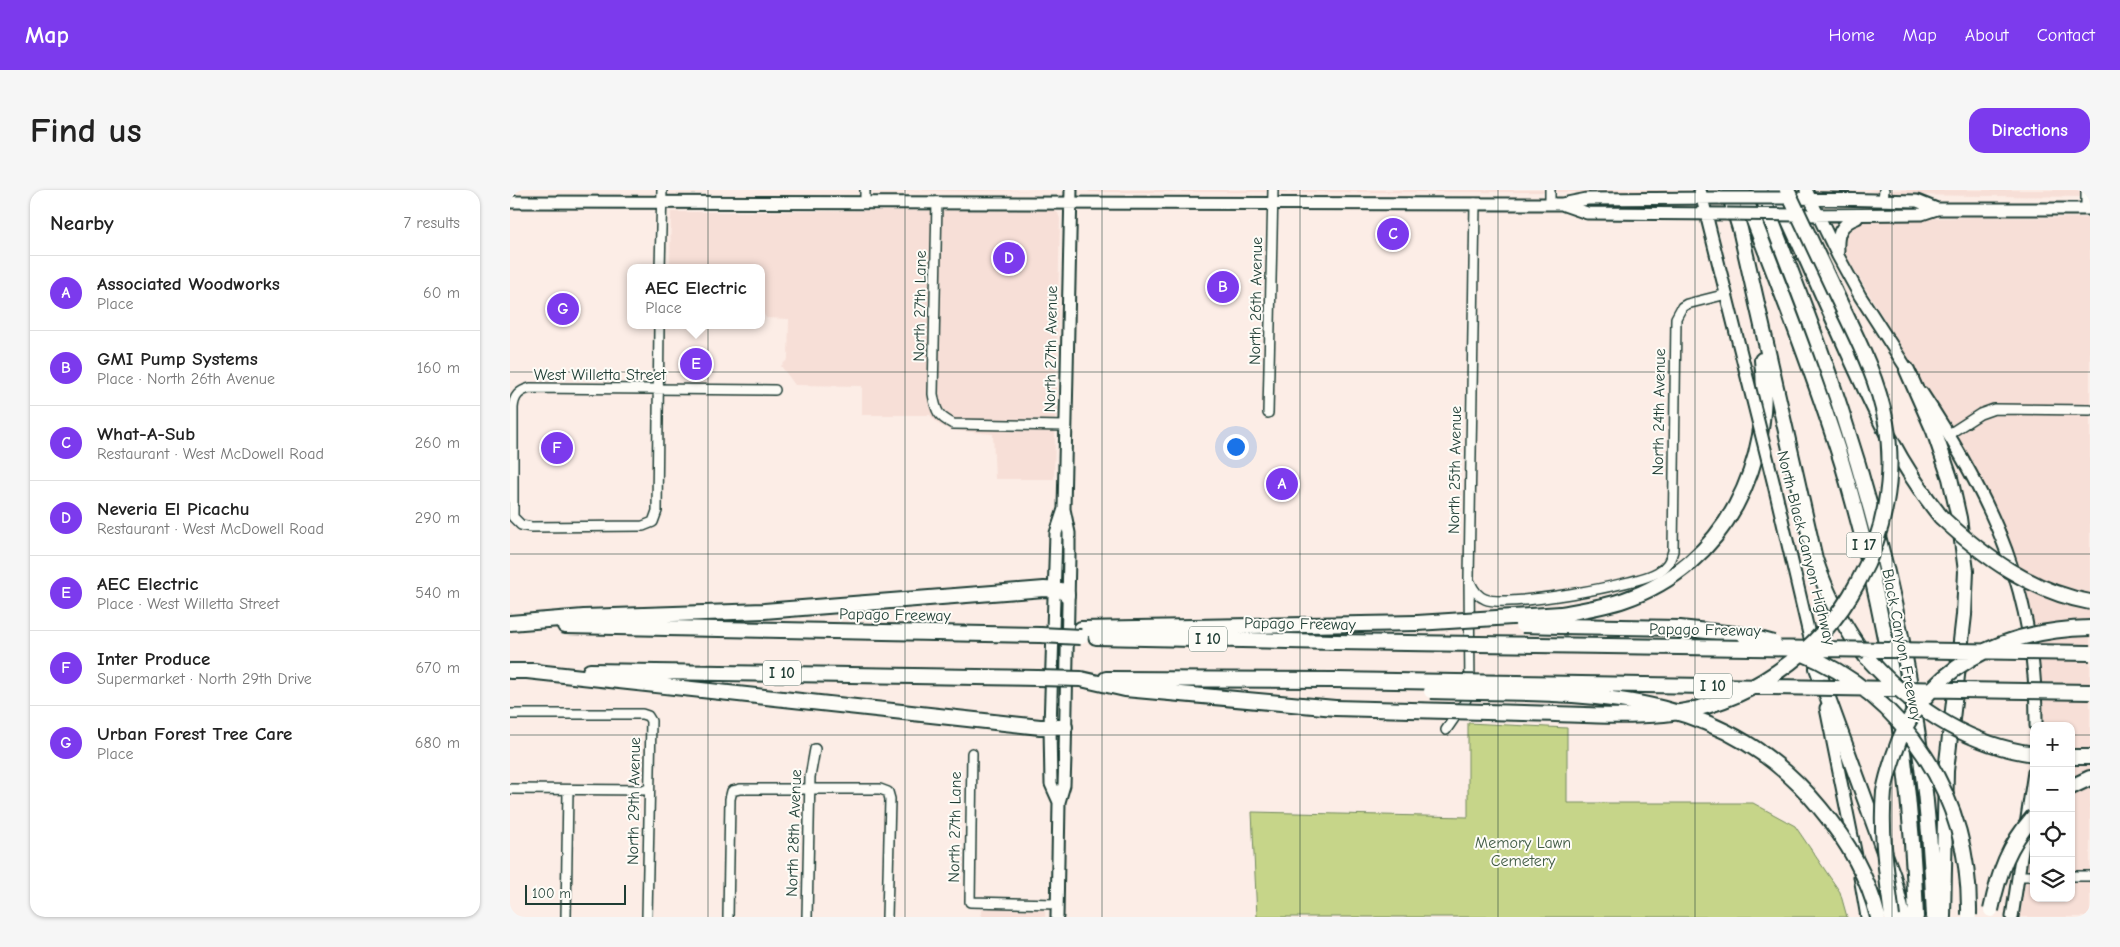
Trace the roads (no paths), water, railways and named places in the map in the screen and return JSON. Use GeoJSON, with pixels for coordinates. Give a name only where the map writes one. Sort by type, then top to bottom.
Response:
{"type":"FeatureCollection","features":[{"type":"Feature","properties":{"kind":"highway","name":"Black Canyon Freeway"},"geometry":{"type":"LineString","coordinates":[[1742,190],[1827,418],[1866,554],[1884,631],[1901,736],[1911,830],[1916,917]]}},
{"type":"Feature","properties":{"kind":"highway"},"geometry":{"type":"LineString","coordinates":[[1754,190],[1816,353],[1823,358]]}},
{"type":"Feature","properties":{"kind":"highway","name":"Black Canyon Freeway"},"geometry":{"type":"LineString","coordinates":[[1760,190],[1842,412],[1886,571],[1908,670],[1922,766],[1930,838],[1934,917]]}},
{"type":"Feature","properties":{"kind":"highway"},"geometry":{"type":"LineString","coordinates":[[1775,190],[1890,440],[1919,490],[1941,517],[1968,543],[1993,561],[2053,591],[2090,602]]}},
{"type":"Feature","properties":{"kind":"highway"},"geometry":{"type":"LineString","coordinates":[[1725,194],[1740,229],[1815,560],[1835,609],[1852,638],[1870,661],[1894,685],[1940,721],[1988,743],[2030,753]]}},
{"type":"Feature","properties":{"kind":"highway"},"geometry":{"type":"LineString","coordinates":[[1081,679],[1125,689],[1335,708],[1598,715],[1666,714],[1700,707],[1732,696],[1759,683],[1787,665],[1829,625],[1855,588],[1877,541],[1887,491],[1888,441],[1882,407],[1867,363],[1789,194]]}},
{"type":"Feature","properties":{"kind":"highway"},"geometry":{"type":"LineString","coordinates":[[1561,620],[1624,600],[1669,579],[1709,545],[1726,524],[1742,495],[1752,471],[1762,430],[1764,396],[1757,307]]}},
{"type":"Feature","properties":{"kind":"highway"},"geometry":{"type":"LineString","coordinates":[[1907,370],[1934,431],[1950,478],[1962,534],[1966,571],[1964,615],[1946,771],[1943,917]]}},
{"type":"Feature","properties":{"kind":"highway"},"geometry":{"type":"LineString","coordinates":[[510,624],[584,617],[764,611],[1054,589],[1061,590],[1067,595]]}},
{"type":"Feature","properties":{"kind":"highway"},"geometry":{"type":"LineString","coordinates":[[1081,633],[1336,623],[1561,620],[1680,628],[1744,635],[1781,644],[1822,661],[1838,670],[1889,710],[1914,739],[1943,789],[1957,825],[1963,845],[1969,916]]}},
{"type":"Feature","properties":{"kind":"highway","name":"Papago Freeway"},"geometry":{"type":"LineString","coordinates":[[510,624],[926,633],[1040,632],[1335,642],[2090,653]]}},
{"type":"Feature","properties":{"kind":"highway"},"geometry":{"type":"LineString","coordinates":[[1892,917],[1882,816],[1885,789],[1900,736],[1914,712],[1932,690],[1953,670],[1986,650],[2011,640],[2037,633],[2090,628]]}},
{"type":"Feature","properties":{"kind":"highway"},"geometry":{"type":"LineString","coordinates":[[1818,668],[1893,876],[1903,917]]}},
{"type":"Feature","properties":{"kind":"highway","name":"I 10"},"geometry":{"type":"LineString","coordinates":[[510,671],[637,670],[1335,684],[2090,692]]}},
{"type":"Feature","properties":{"kind":"highway"},"geometry":{"type":"LineString","coordinates":[[527,671],[1050,727],[1065,727]]}},
{"type":"Feature","properties":{"kind":"highway"},"geometry":{"type":"LineString","coordinates":[[1335,684],[1595,697],[1630,701],[1668,709],[1708,723],[1752,746],[1788,773],[1812,797],[1832,822],[1849,848],[1867,884],[1878,917]]}},
{"type":"Feature","properties":{"kind":"highway"},"geometry":{"type":"LineString","coordinates":[[2075,757],[2090,757]]}},
{"type":"Feature","properties":{"kind":"highway"},"geometry":{"type":"LineString","coordinates":[[2075,785],[2090,778]]}},
{"type":"Feature","properties":{"kind":"highway"},"geometry":{"type":"LineString","coordinates":[[1991,914],[1997,881],[2004,862],[2014,840],[2030,821]]}},
{"type":"Feature","properties":{"kind":"main road"},"geometry":{"type":"LineString","coordinates":[[1667,198],[1684,190]]}},
{"type":"Feature","properties":{"kind":"main road"},"geometry":{"type":"LineString","coordinates":[[510,202],[662,196],[865,196],[937,202],[1071,196],[1272,202],[1562,204],[1587,199],[1667,198],[1701,194],[1808,194],[1884,195],[1917,201],[1937,209]]}},
{"type":"Feature","properties":{"kind":"main road","name":"North Black Canyon Highway"},"geometry":{"type":"LineString","coordinates":[[1701,194],[1818,668],[1867,917]]}},
{"type":"Feature","properties":{"kind":"main road"},"geometry":{"type":"LineString","coordinates":[[1808,194],[1838,256],[1876,322],[1950,434],[1983,495],[2011,562],[2026,618],[2034,673],[2036,722]]}},
{"type":"Feature","properties":{"kind":"main road","name":"North 27th Avenue"},"geometry":{"type":"LineString","coordinates":[[1057,917],[1059,802],[1064,785],[1069,533],[1064,509],[1071,196]]}},
{"type":"Feature","properties":{"kind":"main road"},"geometry":{"type":"LineString","coordinates":[[1562,204],[1587,213],[1819,216],[1922,214],[1937,209],[2088,209]]}},
{"type":"Feature","properties":{"kind":"main road"},"geometry":{"type":"LineString","coordinates":[[1838,256],[1840,229],[1849,220],[1864,215]]}},
{"type":"Feature","properties":{"kind":"main road","name":"North 27th Avenue"},"geometry":{"type":"LineString","coordinates":[[1059,802],[1051,784],[1050,727],[1056,532],[1064,509]]}},
{"type":"Feature","properties":{"kind":"main road"},"geometry":{"type":"LineString","coordinates":[[2012,917],[2030,800]]}},
{"type":"Feature","properties":{"kind":"street","name":"North 26th Avenue"},"geometry":{"type":"LineString","coordinates":[[1268,413],[1273,190]]}},
{"type":"Feature","properties":{"kind":"street"},"geometry":{"type":"LineString","coordinates":[[1550,190],[1550,204]]}},
{"type":"Feature","properties":{"kind":"street"},"geometry":{"type":"LineString","coordinates":[[2086,190],[2088,209]]}},
{"type":"Feature","properties":{"kind":"street"},"geometry":{"type":"LineString","coordinates":[[660,264],[662,196]]}},
{"type":"Feature","properties":{"kind":"street","name":"North 27th Lane"},"geometry":{"type":"LineString","coordinates":[[937,202],[933,394],[936,410],[944,419],[953,424],[1066,426]]}},
{"type":"Feature","properties":{"kind":"street","name":"North 25th Avenue"},"geometry":{"type":"LineString","coordinates":[[1446,730],[1464,704],[1470,689],[1469,579],[1475,204]]}},
{"type":"Feature","properties":{"kind":"street","name":"North 24th Avenue"},"geometry":{"type":"LineString","coordinates":[[1469,579],[1476,593],[1483,598],[1502,602],[1574,593],[1629,582],[1657,573],[1668,565],[1673,551],[1676,318],[1682,307],[1687,304],[1727,294]]}},
{"type":"Feature","properties":{"kind":"street"},"geometry":{"type":"LineString","coordinates":[[658,390],[659,329]]}},
{"type":"Feature","properties":{"kind":"street","name":"West Willetta Street"},"geometry":{"type":"LineString","coordinates":[[658,390],[657,512],[653,522],[643,526],[531,527],[514,520],[512,502],[513,408],[514,400],[522,390],[530,388],[775,390]]}},
{"type":"Feature","properties":{"kind":"street"},"geometry":{"type":"LineString","coordinates":[[1950,434],[1980,414],[1994,409],[2090,410]]}},
{"type":"Feature","properties":{"kind":"street","name":"North 29th Avenue"},"geometry":{"type":"LineString","coordinates":[[510,714],[642,714],[648,716],[651,722],[646,917]]}},
{"type":"Feature","properties":{"kind":"street","name":"North 28th Avenue"},"geometry":{"type":"LineString","coordinates":[[807,917],[810,769],[815,750]]}},
{"type":"Feature","properties":{"kind":"street","name":"North 27th Lane"},"geometry":{"type":"LineString","coordinates":[[972,753],[970,902],[1057,904]]}},
{"type":"Feature","properties":{"kind":"street"},"geometry":{"type":"LineString","coordinates":[[510,789],[649,790]]}},
{"type":"Feature","properties":{"kind":"street"},"geometry":{"type":"LineString","coordinates":[[728,917],[730,799],[732,791],[740,789],[880,790],[888,792],[887,917]]}},
{"type":"Feature","properties":{"kind":"street"},"geometry":{"type":"LineString","coordinates":[[566,917],[568,790]]}},
{"type":"Feature","properties":{"kind":"street"},"geometry":{"type":"LineString","coordinates":[[2019,876],[2030,876]]}},
{"type":"Feature","properties":{"kind":"street"},"geometry":{"type":"LineString","coordinates":[[2075,876],[2090,876]]}},
{"type":"Feature","properties":{"kind":"place","name":"What-A-Sub"},"geometry":{"type":"Point","coordinates":[1393,234]}},
{"type":"Feature","properties":{"kind":"place","name":"Neveria El Picachu"},"geometry":{"type":"Point","coordinates":[1009,258]}},
{"type":"Feature","properties":{"kind":"place","name":"GMI Pump Systems"},"geometry":{"type":"Point","coordinates":[1223,287]}},
{"type":"Feature","properties":{"kind":"place","name":"Urban Forest Tree Care"},"geometry":{"type":"Point","coordinates":[563,309]}},
{"type":"Feature","properties":{"kind":"place","name":"AEC Electric"},"geometry":{"type":"Point","coordinates":[696,364]}},
{"type":"Feature","properties":{"kind":"place","name":"Inter Produce"},"geometry":{"type":"Point","coordinates":[557,448]}},
{"type":"Feature","properties":{"kind":"place","name":"Associated Woodworks"},"geometry":{"type":"Point","coordinates":[1282,484]}},
{"type":"Feature","properties":{"kind":"park label","name":"Memory Lawn Cemetery"},"geometry":{"type":"Point","coordinates":[1523,852]}}]}
